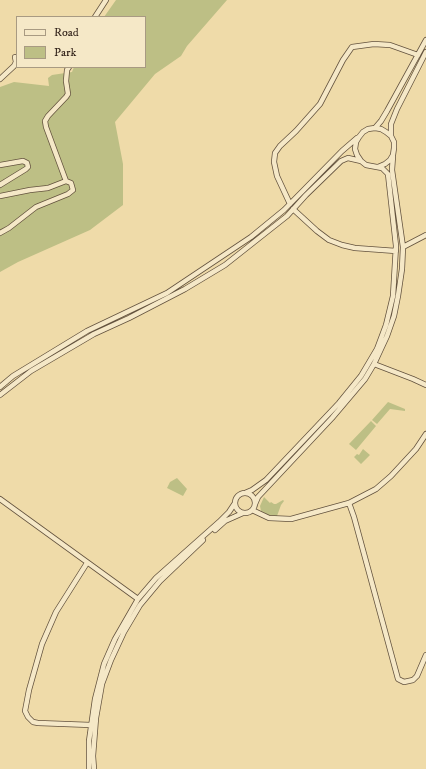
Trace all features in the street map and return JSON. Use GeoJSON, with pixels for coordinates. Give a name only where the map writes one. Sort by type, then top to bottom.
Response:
{"type":"FeatureCollection","features":[{"type":"Feature","properties":{"kind":"street"},"geometry":{"type":"LineString","coordinates":[[96,16],[106,0]]}},
{"type":"Feature","properties":{"kind":"street"},"geometry":{"type":"LineString","coordinates":[[375,128],[387,111],[426,40]]}},
{"type":"Feature","properties":{"kind":"street"},"geometry":{"type":"LineString","coordinates":[[290,204],[278,176],[274,162],[275,153],[320,104],[343,60],[352,47],[374,44],[390,45],[418,55]]}},
{"type":"Feature","properties":{"kind":"street"},"geometry":{"type":"LineString","coordinates":[[94,769],[93,756],[96,718],[102,684],[124,632],[140,605],[160,581],[225,521],[243,513],[246,514],[252,510],[258,498],[347,401],[365,379],[387,336],[394,316],[402,269],[403,247],[392,170],[394,148],[391,136],[391,124],[426,52]]}},
{"type":"Feature","properties":{"kind":"street"},"geometry":{"type":"LineString","coordinates":[[0,79],[14,66],[16,62],[15,57]]}},
{"type":"Feature","properties":{"kind":"street"},"geometry":{"type":"LineString","coordinates":[[66,181],[45,121],[68,94],[66,81],[68,68]]}},
{"type":"Feature","properties":{"kind":"street"},"geometry":{"type":"LineString","coordinates":[[0,387],[13,376],[87,331],[167,293],[251,237],[290,204],[342,151],[368,129],[381,129],[391,136]]}},
{"type":"Feature","properties":{"kind":"street"},"geometry":{"type":"LineString","coordinates":[[358,137],[355,149],[360,161]]}},
{"type":"Feature","properties":{"kind":"street"},"geometry":{"type":"LineString","coordinates":[[378,167],[390,160],[393,155]]}},
{"type":"Feature","properties":{"kind":"street"},"geometry":{"type":"LineString","coordinates":[[0,395],[32,371],[88,338],[185,289],[225,265],[287,216],[341,162],[348,158],[360,161],[372,167],[378,167],[386,170],[388,174],[393,208],[396,251],[393,296],[386,325],[377,348],[361,376],[339,403],[266,480],[252,490],[237,497],[229,512],[156,578],[138,599],[115,639],[104,664],[94,699],[89,741],[89,769]]}},
{"type":"Feature","properties":{"kind":"street"},"geometry":{"type":"LineString","coordinates":[[0,165],[23,161],[27,163],[28,167],[0,185]]}},
{"type":"Feature","properties":{"kind":"street"},"geometry":{"type":"LineString","coordinates":[[0,196],[48,188],[66,181],[72,183],[73,190],[68,194],[36,208],[0,233]]}},
{"type":"Feature","properties":{"kind":"street"},"geometry":{"type":"LineString","coordinates":[[293,209],[316,232],[329,240],[355,248],[396,251]]}},
{"type":"Feature","properties":{"kind":"street"},"geometry":{"type":"LineString","coordinates":[[403,247],[426,235]]}},
{"type":"Feature","properties":{"kind":"street"},"geometry":{"type":"LineString","coordinates":[[374,364],[426,385]]}},
{"type":"Feature","properties":{"kind":"street"},"geometry":{"type":"LineString","coordinates":[[252,510],[268,518],[291,519],[349,503],[376,489],[391,476],[416,449],[426,434]]}},
{"type":"Feature","properties":{"kind":"street"},"geometry":{"type":"LineString","coordinates":[[245,493],[253,498],[255,504]]}},
{"type":"Feature","properties":{"kind":"street"},"geometry":{"type":"LineString","coordinates":[[0,499],[138,599]]}},
{"type":"Feature","properties":{"kind":"street"},"geometry":{"type":"LineString","coordinates":[[235,503],[237,510],[243,513]]}},
{"type":"Feature","properties":{"kind":"street"},"geometry":{"type":"LineString","coordinates":[[349,503],[398,679],[404,682],[413,680],[417,676],[426,655]]}},
{"type":"Feature","properties":{"kind":"street"},"geometry":{"type":"LineString","coordinates":[[87,563],[56,612],[42,644],[29,690],[25,711],[33,722],[91,725]]}},
{"type":"Feature","properties":{"kind":"green space"},"geometry":{"type":"Polygon","coordinates":[[[116,0],[227,0],[187,46],[181,56],[155,74],[115,122],[123,164],[123,205],[90,230],[18,262],[0,272],[0,87],[14,82],[49,86],[48,78],[52,75],[72,72],[74,68],[146,68],[146,16],[105,16],[116,0]]]}},
{"type":"Feature","properties":{"kind":"green space"},"geometry":{"type":"Polygon","coordinates":[[[388,402],[405,409],[405,411],[390,409],[377,424],[372,420],[388,402]]]}},
{"type":"Feature","properties":{"kind":"green space"},"geometry":{"type":"Polygon","coordinates":[[[371,421],[376,426],[356,450],[349,444],[371,421]]]}},
{"type":"Feature","properties":{"kind":"green space"},"geometry":{"type":"Polygon","coordinates":[[[363,449],[370,455],[361,464],[354,457],[357,454],[359,455],[363,449]]]}},
{"type":"Feature","properties":{"kind":"green space"},"geometry":{"type":"Polygon","coordinates":[[[177,478],[187,489],[183,496],[167,488],[170,482],[177,478]]]}},
{"type":"Feature","properties":{"kind":"green space"},"geometry":{"type":"Polygon","coordinates":[[[264,497],[270,503],[271,502],[274,504],[283,500],[284,501],[277,516],[268,515],[261,511],[260,506],[264,497]]]}}]}
